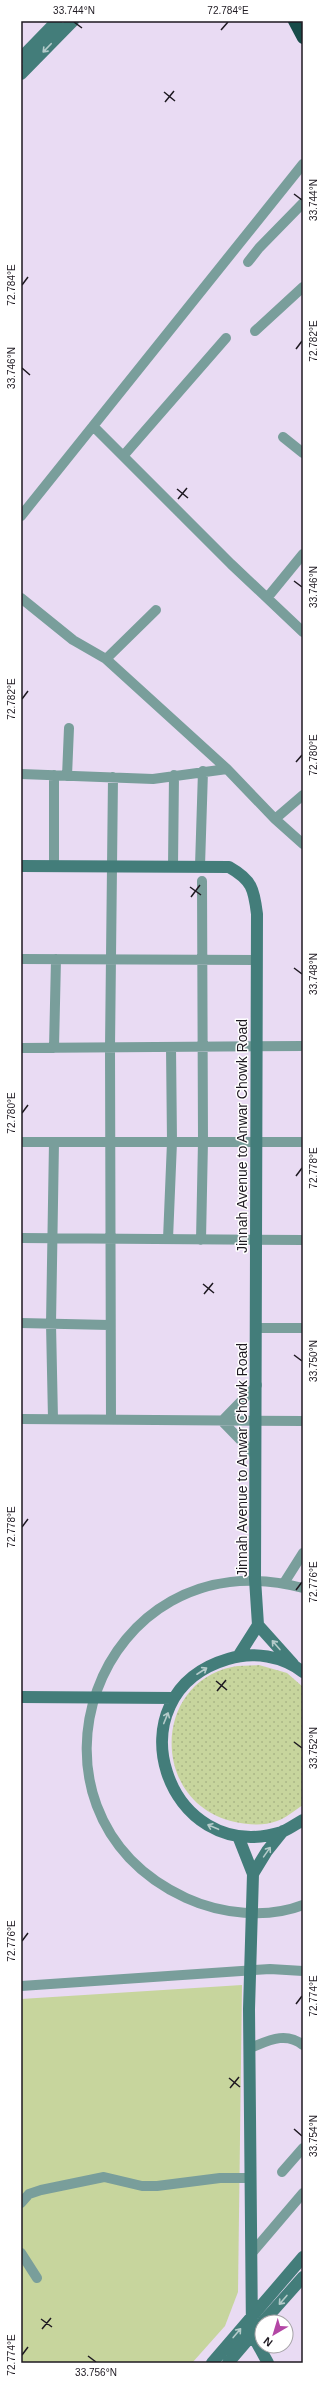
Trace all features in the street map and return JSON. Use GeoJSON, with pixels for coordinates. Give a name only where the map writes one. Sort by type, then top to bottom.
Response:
{"type":"FeatureCollection","features":[{"type":"Feature","properties":{"kind":"highway"},"geometry":{"type":"LineString","coordinates":[[294,21],[303,38]]}},
{"type":"Feature","properties":{"kind":"street"},"geometry":{"type":"LineString","coordinates":[[21,58],[57,21]]}},
{"type":"Feature","properties":{"kind":"street"},"geometry":{"type":"LineString","coordinates":[[21,74],[73,21]]}},
{"type":"Feature","properties":{"kind":"street"},"geometry":{"type":"LineString","coordinates":[[21,516],[303,164]]}},
{"type":"Feature","properties":{"kind":"street"},"geometry":{"type":"LineString","coordinates":[[248,262],[259,248],[303,203]]}},
{"type":"Feature","properties":{"kind":"street"},"geometry":{"type":"LineString","coordinates":[[255,331],[303,287]]}},
{"type":"Feature","properties":{"kind":"street"},"geometry":{"type":"LineString","coordinates":[[124,455],[226,338]]}},
{"type":"Feature","properties":{"kind":"street"},"geometry":{"type":"LineString","coordinates":[[93,426],[303,632]]}},
{"type":"Feature","properties":{"kind":"street"},"geometry":{"type":"LineString","coordinates":[[283,437],[303,453]]}},
{"type":"Feature","properties":{"kind":"street"},"geometry":{"type":"LineString","coordinates":[[267,598],[303,554]]}},
{"type":"Feature","properties":{"kind":"street"},"geometry":{"type":"LineString","coordinates":[[21,598],[72,640],[106,659],[227,769],[275,819],[303,844]]}},
{"type":"Feature","properties":{"kind":"street"},"geometry":{"type":"LineString","coordinates":[[106,659],[156,610]]}},
{"type":"Feature","properties":{"kind":"street"},"geometry":{"type":"LineString","coordinates":[[67,776],[69,728]]}},
{"type":"Feature","properties":{"kind":"street"},"geometry":{"type":"LineString","coordinates":[[21,774],[153,779],[203,771],[227,769]]}},
{"type":"Feature","properties":{"kind":"street"},"geometry":{"type":"LineString","coordinates":[[200,866],[203,771]]}},
{"type":"Feature","properties":{"kind":"street"},"geometry":{"type":"LineString","coordinates":[[54,775],[54,866]]}},
{"type":"Feature","properties":{"kind":"street"},"geometry":{"type":"LineString","coordinates":[[173,866],[174,776]]}},
{"type":"Feature","properties":{"kind":"street"},"geometry":{"type":"LineString","coordinates":[[111,1420],[109,1325],[113,777]]}},
{"type":"Feature","properties":{"kind":"street"},"geometry":{"type":"LineString","coordinates":[[275,819],[303,795]]}},
{"type":"Feature","properties":{"kind":"street","name":"Jinnah Avenue to Anwar Chowk Road"},"geometry":{"type":"LineString","coordinates":[[21,866],[229,867],[244,876],[254,891],[257,914],[258,1045],[258,1328],[255,1579],[258,1625]]}},
{"type":"Feature","properties":{"kind":"street"},"geometry":{"type":"LineString","coordinates":[[201,1240],[203,1141],[201,960],[202,881]]}},
{"type":"Feature","properties":{"kind":"street"},"geometry":{"type":"LineString","coordinates":[[21,959],[257,960]]}},
{"type":"Feature","properties":{"kind":"street"},"geometry":{"type":"LineString","coordinates":[[54,1048],[56,959]]}},
{"type":"Feature","properties":{"kind":"street"},"geometry":{"type":"LineString","coordinates":[[21,1048],[258,1045],[303,1046]]}},
{"type":"Feature","properties":{"kind":"street"},"geometry":{"type":"LineString","coordinates":[[168,1239],[172,1142],[171,1047]]}},
{"type":"Feature","properties":{"kind":"street"},"geometry":{"type":"LineString","coordinates":[[21,1142],[303,1142]]}},
{"type":"Feature","properties":{"kind":"street"},"geometry":{"type":"LineString","coordinates":[[52,1419],[51,1324],[54,1239],[54,1142]]}},
{"type":"Feature","properties":{"kind":"street"},"geometry":{"type":"LineString","coordinates":[[21,1238],[303,1240]]}},
{"type":"Feature","properties":{"kind":"street"},"geometry":{"type":"LineString","coordinates":[[21,1323],[109,1325]]}},
{"type":"Feature","properties":{"kind":"street"},"geometry":{"type":"LineString","coordinates":[[258,1328],[303,1328]]}},
{"type":"Feature","properties":{"kind":"street"},"geometry":{"type":"LineString","coordinates":[[222,1421],[257,1385]]}},
{"type":"Feature","properties":{"kind":"street"},"geometry":{"type":"LineString","coordinates":[[21,1419],[303,1421]]}},
{"type":"Feature","properties":{"kind":"street"},"geometry":{"type":"LineString","coordinates":[[222,1421],[256,1456]]}},
{"type":"Feature","properties":{"kind":"street"},"geometry":{"type":"LineString","coordinates":[[284,1583],[303,1553]]}},
{"type":"Feature","properties":{"kind":"street"},"geometry":{"type":"LineString","coordinates":[[302,1908],[252,1913],[224,1910],[196,1903],[177,1894],[147,1875],[127,1856],[110,1833],[97,1808],[89,1780],[86,1752],[87,1724],[93,1697],[103,1672],[116,1649],[134,1628],[154,1611],[177,1597],[202,1587],[228,1581],[255,1579],[284,1583],[303,1588]]}},
{"type":"Feature","properties":{"kind":"street"},"geometry":{"type":"LineString","coordinates":[[239,1656],[258,1625],[298,1668]]}},
{"type":"Feature","properties":{"kind":"street"},"geometry":{"type":"LineString","coordinates":[[298,1668],[267,1656],[239,1656],[208,1667],[191,1678],[174,1698],[163,1725],[161,1755],[169,1783],[186,1808],[210,1826],[238,1836],[261,1836],[283,1831],[303,1820]]}},
{"type":"Feature","properties":{"kind":"street"},"geometry":{"type":"LineString","coordinates":[[21,1697],[174,1698]]}},
{"type":"Feature","properties":{"kind":"street"},"geometry":{"type":"LineString","coordinates":[[253,1874],[267,1851],[283,1831]]}},
{"type":"Feature","properties":{"kind":"street"},"geometry":{"type":"LineString","coordinates":[[238,1836],[253,1874],[250,2048],[252,2334],[268,2363]]}},
{"type":"Feature","properties":{"kind":"street"},"geometry":{"type":"LineString","coordinates":[[21,1986],[251,1970],[303,1970]]}},
{"type":"Feature","properties":{"kind":"street"},"geometry":{"type":"LineString","coordinates":[[250,2048],[280,2037],[287,2037],[303,2045]]}},
{"type":"Feature","properties":{"kind":"street"},"geometry":{"type":"LineString","coordinates":[[282,2172],[303,2148]]}},
{"type":"Feature","properties":{"kind":"street"},"geometry":{"type":"LineString","coordinates":[[21,2202],[29,2194],[41,2190],[104,2177],[142,2186],[157,2186],[220,2178],[251,2178]]}},
{"type":"Feature","properties":{"kind":"street"},"geometry":{"type":"LineString","coordinates":[[251,2254],[303,2193]]}},
{"type":"Feature","properties":{"kind":"street"},"geometry":{"type":"LineString","coordinates":[[21,2253],[37,2278]]}},
{"type":"Feature","properties":{"kind":"street"},"geometry":{"type":"LineString","coordinates":[[212,2363],[303,2257]]}},
{"type":"Feature","properties":{"kind":"street"},"geometry":{"type":"LineString","coordinates":[[271,2314],[303,2277]]}},
{"type":"Feature","properties":{"kind":"street"},"geometry":{"type":"LineString","coordinates":[[228,2363],[252,2334]]}},
{"type":"Feature","properties":{"kind":"green space"},"geometry":{"type":"Polygon","coordinates":[[[259,1665],[287,1673],[303,1687],[303,1805],[287,1816],[272,1823],[246,1824],[235,1822],[207,1811],[188,1793],[176,1770],[172,1744],[175,1719],[186,1696],[205,1678],[232,1667],[259,1665]]]}},
{"type":"Feature","properties":{"kind":"green space"},"geometry":{"type":"Polygon","coordinates":[[[242,1985],[238,2292],[225,2326],[192,2363],[21,2363],[21,1999],[242,1985]]]}}]}
